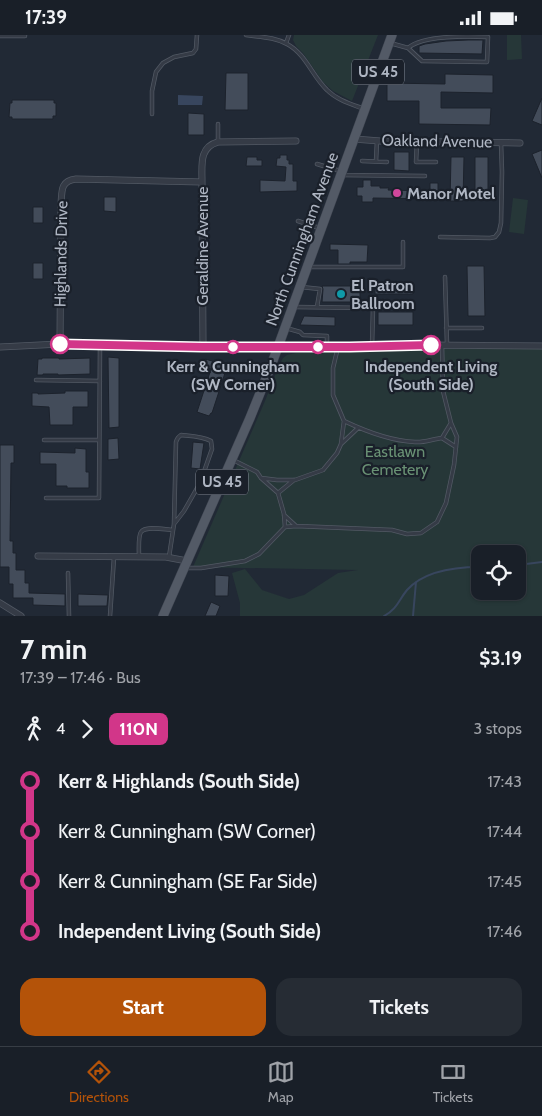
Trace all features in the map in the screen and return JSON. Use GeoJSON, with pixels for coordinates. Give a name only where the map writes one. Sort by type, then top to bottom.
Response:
{"type":"FeatureCollection","features":[{"type":"Feature","properties":{"kind":"main road","name":"North Cunningham Avenue"},"geometry":{"type":"LineString","coordinates":[[163,616],[218,492],[278,347],[391,39]]}},
{"type":"Feature","properties":{"kind":"street","name":"Oakland Avenue"},"geometry":{"type":"LineString","coordinates":[[354,139],[520,143]]}},
{"type":"Feature","properties":{"kind":"street"},"geometry":{"type":"LineString","coordinates":[[218,141],[296,141]]}},
{"type":"Feature","properties":{"kind":"street","name":"Geraldine Avenue"},"geometry":{"type":"LineString","coordinates":[[202,347],[203,154],[212,143],[218,141]]}},
{"type":"Feature","properties":{"kind":"street","name":"Highlands Drive"},"geometry":{"type":"LineString","coordinates":[[60,344],[61,205],[62,189],[66,182],[76,179],[202,181]]}},
{"type":"Feature","properties":{"kind":"street"},"geometry":{"type":"LineString","coordinates":[[0,347],[60,344],[202,347],[542,346]]}},
{"type":"Feature","properties":{"kind":"street"},"geometry":{"type":"LineString","coordinates":[[38,556],[169,557],[186,565]]}},
{"type":"Feature","properties":{"kind":"street"},"geometry":{"type":"LineString","coordinates":[[0,603],[21,616]]}},
{"type":"Feature","properties":{"kind":"lane"},"geometry":{"type":"LineString","coordinates":[[152,114],[152,91],[156,72],[163,63],[174,57],[193,53],[196,49],[197,35]]}},
{"type":"Feature","properties":{"kind":"lane"},"geometry":{"type":"LineString","coordinates":[[246,35],[286,43],[298,52],[318,80],[332,94],[340,100],[365,109]]}},
{"type":"Feature","properties":{"kind":"lane"},"geometry":{"type":"LineString","coordinates":[[286,43],[289,35]]}},
{"type":"Feature","properties":{"kind":"lane"},"geometry":{"type":"LineString","coordinates":[[0,36],[26,36]]}},
{"type":"Feature","properties":{"kind":"lane"},"geometry":{"type":"LineString","coordinates":[[391,39],[408,48],[422,61],[487,62],[488,37],[432,36],[412,43],[408,48]]}},
{"type":"Feature","properties":{"kind":"lane"},"geometry":{"type":"LineString","coordinates":[[218,124],[218,141]]}},
{"type":"Feature","properties":{"kind":"lane"},"geometry":{"type":"LineString","coordinates":[[376,161],[377,141]]}},
{"type":"Feature","properties":{"kind":"lane"},"geometry":{"type":"LineString","coordinates":[[417,141],[416,162],[436,162]]}},
{"type":"Feature","properties":{"kind":"lane"},"geometry":{"type":"LineString","coordinates":[[440,237],[495,237],[501,223],[501,143]]}},
{"type":"Feature","properties":{"kind":"lane"},"geometry":{"type":"LineString","coordinates":[[362,161],[387,162]]}},
{"type":"Feature","properties":{"kind":"lane"},"geometry":{"type":"LineString","coordinates":[[317,164],[342,174],[425,176]]}},
{"type":"Feature","properties":{"kind":"lane"},"geometry":{"type":"LineString","coordinates":[[298,221],[322,229]]}},
{"type":"Feature","properties":{"kind":"lane"},"geometry":{"type":"LineString","coordinates":[[308,267],[404,267],[403,242]]}},
{"type":"Feature","properties":{"kind":"lane"},"geometry":{"type":"LineString","coordinates":[[186,565],[201,569],[246,561],[259,554],[285,527],[392,530],[408,535],[421,533],[437,522],[446,503],[454,465],[457,437],[451,423],[443,391],[446,328],[445,277]]}},
{"type":"Feature","properties":{"kind":"lane"},"geometry":{"type":"LineString","coordinates":[[300,287],[320,289],[317,307]]}},
{"type":"Feature","properties":{"kind":"lane"},"geometry":{"type":"LineString","coordinates":[[293,307],[373,308],[372,346]]}},
{"type":"Feature","properties":{"kind":"lane"},"geometry":{"type":"LineString","coordinates":[[285,328],[300,332],[303,335],[327,335],[327,347]]}},
{"type":"Feature","properties":{"kind":"lane"},"geometry":{"type":"LineString","coordinates":[[446,328],[482,328]]}},
{"type":"Feature","properties":{"kind":"lane"},"geometry":{"type":"LineString","coordinates":[[46,497],[99,498],[100,346]]}},
{"type":"Feature","properties":{"kind":"lane"},"geometry":{"type":"LineString","coordinates":[[278,493],[295,480],[323,470],[337,453],[341,444],[344,421],[333,395],[333,368],[339,347]]}},
{"type":"Feature","properties":{"kind":"lane"},"geometry":{"type":"LineString","coordinates":[[36,380],[100,381]]}},
{"type":"Feature","properties":{"kind":"lane"},"geometry":{"type":"LineString","coordinates":[[344,421],[391,438],[417,443],[442,438],[456,447]]}},
{"type":"Feature","properties":{"kind":"lane"},"geometry":{"type":"LineString","coordinates":[[442,438],[451,423]]}},
{"type":"Feature","properties":{"kind":"lane"},"geometry":{"type":"LineString","coordinates":[[341,444],[358,427]]}},
{"type":"Feature","properties":{"kind":"lane"},"geometry":{"type":"LineString","coordinates":[[169,557],[174,524],[176,442],[181,435],[206,438],[211,441],[212,449],[200,483],[174,524]]}},
{"type":"Feature","properties":{"kind":"lane"},"geometry":{"type":"LineString","coordinates":[[44,440],[99,440]]}},
{"type":"Feature","properties":{"kind":"lane"},"geometry":{"type":"LineString","coordinates":[[232,459],[257,472],[278,493],[284,514],[285,527]]}},
{"type":"Feature","properties":{"kind":"lane"},"geometry":{"type":"LineString","coordinates":[[261,478],[295,480]]}},
{"type":"Feature","properties":{"kind":"lane"},"geometry":{"type":"LineString","coordinates":[[200,483],[218,492]]}},
{"type":"Feature","properties":{"kind":"lane"},"geometry":{"type":"LineString","coordinates":[[284,514],[296,526]]}},
{"type":"Feature","properties":{"kind":"lane"},"geometry":{"type":"LineString","coordinates":[[139,557],[140,537],[143,530],[149,528],[173,530]]}},
{"type":"Feature","properties":{"kind":"lane"},"geometry":{"type":"LineString","coordinates":[[110,616],[114,557]]}},
{"type":"Feature","properties":{"kind":"lane"},"geometry":{"type":"LineString","coordinates":[[68,573],[69,616]]}},
{"type":"Feature","properties":{"kind":"green space"},"geometry":{"type":"Polygon","coordinates":[[[294,35],[378,35],[352,101],[333,91],[323,82],[296,46],[293,40],[294,35]]]}},
{"type":"Feature","properties":{"kind":"green space"},"geometry":{"type":"Polygon","coordinates":[[[507,35],[521,35],[522,59],[507,60],[507,35]]]}},
{"type":"Feature","properties":{"kind":"green space"},"geometry":{"type":"Polygon","coordinates":[[[513,198],[528,200],[524,234],[509,232],[513,198]]]}},
{"type":"Feature","properties":{"kind":"green space","name":"Eastlawn Cemetery"},"geometry":{"type":"Polygon","coordinates":[[[507,346],[542,346],[542,616],[240,616],[240,603],[232,573],[245,569],[262,590],[289,599],[304,595],[338,573],[358,570],[193,567],[283,358],[296,353],[409,349],[506,349],[507,346]]]}},
{"type":"Feature","properties":{"kind":"water"},"geometry":{"type":"Polygon","coordinates":[[[178,95],[203,96],[202,105],[178,105],[178,95]]]}},
{"type":"Feature","properties":{"kind":"building"},"geometry":{"type":"Polygon","coordinates":[[[483,40],[482,54],[419,53],[419,46],[425,44],[483,40]]]}},
{"type":"Feature","properties":{"kind":"building"},"geometry":{"type":"Polygon","coordinates":[[[226,73],[248,73],[248,110],[225,110],[226,73]]]}},
{"type":"Feature","properties":{"kind":"building"},"geometry":{"type":"Polygon","coordinates":[[[445,74],[493,75],[493,93],[441,92],[441,108],[491,108],[490,125],[419,124],[419,101],[387,101],[387,83],[445,84],[445,74]]]}},
{"type":"Feature","properties":{"kind":"building"},"geometry":{"type":"Polygon","coordinates":[[[542,98],[542,125],[532,121],[542,98]]]}},
{"type":"Feature","properties":{"kind":"building"},"geometry":{"type":"Polygon","coordinates":[[[12,100],[54,100],[54,103],[56,103],[56,116],[53,116],[53,119],[12,119],[12,117],[9,117],[12,100]]]}},
{"type":"Feature","properties":{"kind":"building"},"geometry":{"type":"Polygon","coordinates":[[[188,113],[204,114],[204,135],[188,135],[188,113]]]}},
{"type":"Feature","properties":{"kind":"building"},"geometry":{"type":"Polygon","coordinates":[[[542,150],[542,178],[532,154],[542,150]]]}},
{"type":"Feature","properties":{"kind":"building"},"geometry":{"type":"Polygon","coordinates":[[[394,152],[409,152],[409,171],[394,170],[394,152]]]}},
{"type":"Feature","properties":{"kind":"building"},"geometry":{"type":"Polygon","coordinates":[[[280,155],[287,155],[289,164],[293,164],[293,181],[297,181],[297,191],[260,192],[260,180],[285,181],[286,167],[276,166],[277,158],[280,158],[280,155]]]}},
{"type":"Feature","properties":{"kind":"building"},"geometry":{"type":"Polygon","coordinates":[[[247,157],[257,157],[257,160],[262,160],[262,166],[246,166],[247,157]]]}},
{"type":"Feature","properties":{"kind":"building"},"geometry":{"type":"Polygon","coordinates":[[[451,157],[464,157],[463,201],[450,201],[451,157]]]}},
{"type":"Feature","properties":{"kind":"building"},"geometry":{"type":"Polygon","coordinates":[[[475,157],[488,157],[488,200],[475,200],[475,157]]]}},
{"type":"Feature","properties":{"kind":"building","name":"Manor Motel"},"geometry":{"type":"Polygon","coordinates":[[[363,180],[371,180],[371,186],[389,188],[388,190],[430,191],[430,183],[438,183],[438,199],[373,198],[373,202],[362,202],[362,196],[357,196],[357,187],[363,187],[363,180]]]}},
{"type":"Feature","properties":{"kind":"building"},"geometry":{"type":"Polygon","coordinates":[[[104,197],[116,197],[116,212],[104,211],[104,197]]]}},
{"type":"Feature","properties":{"kind":"building"},"geometry":{"type":"Polygon","coordinates":[[[33,207],[43,207],[43,223],[33,223],[33,207]]]}},
{"type":"Feature","properties":{"kind":"building"},"geometry":{"type":"Polygon","coordinates":[[[330,244],[368,245],[367,262],[338,264],[338,250],[330,250],[330,244]]]}},
{"type":"Feature","properties":{"kind":"building"},"geometry":{"type":"Polygon","coordinates":[[[33,263],[43,263],[43,279],[33,279],[33,263]]]}},
{"type":"Feature","properties":{"kind":"building"},"geometry":{"type":"Polygon","coordinates":[[[467,266],[484,266],[485,316],[468,316],[467,266]]]}},
{"type":"Feature","properties":{"kind":"building"},"geometry":{"type":"Polygon","coordinates":[[[375,283],[413,283],[413,294],[375,294],[375,283]]]}},
{"type":"Feature","properties":{"kind":"building","name":"El Patron Ballroom"},"geometry":{"type":"Polygon","coordinates":[[[322,286],[360,286],[360,302],[322,302],[322,286]]]}},
{"type":"Feature","properties":{"kind":"building"},"geometry":{"type":"Polygon","coordinates":[[[378,312],[413,312],[413,325],[378,325],[378,312]]]}},
{"type":"Feature","properties":{"kind":"building"},"geometry":{"type":"Polygon","coordinates":[[[304,316],[335,317],[335,326],[300,325],[304,316]]]}},
{"type":"Feature","properties":{"kind":"building"},"geometry":{"type":"Polygon","coordinates":[[[108,357],[119,358],[119,427],[109,428],[108,357]]]}},
{"type":"Feature","properties":{"kind":"building"},"geometry":{"type":"Polygon","coordinates":[[[90,358],[90,374],[37,375],[38,359],[90,358]]]}},
{"type":"Feature","properties":{"kind":"building"},"geometry":{"type":"Polygon","coordinates":[[[205,359],[226,365],[212,413],[209,416],[197,412],[211,369],[203,366],[205,359]]]}},
{"type":"Feature","properties":{"kind":"building"},"geometry":{"type":"Polygon","coordinates":[[[65,391],[88,391],[88,407],[73,407],[73,425],[50,425],[49,407],[32,406],[32,393],[65,393],[65,391]]]}},
{"type":"Feature","properties":{"kind":"building"},"geometry":{"type":"Polygon","coordinates":[[[118,438],[119,459],[108,460],[108,439],[118,438]]]}},
{"type":"Feature","properties":{"kind":"building"},"geometry":{"type":"Polygon","coordinates":[[[193,442],[204,443],[200,469],[191,468],[193,442]]]}},
{"type":"Feature","properties":{"kind":"building"},"geometry":{"type":"Polygon","coordinates":[[[0,445],[14,445],[14,463],[11,463],[10,541],[13,541],[13,553],[16,553],[16,570],[25,570],[25,583],[29,583],[29,593],[65,594],[65,606],[33,605],[33,598],[13,598],[13,584],[9,584],[9,567],[0,567],[0,445]]]}},
{"type":"Feature","properties":{"kind":"building"},"geometry":{"type":"Polygon","coordinates":[[[75,448],[86,449],[86,472],[89,472],[89,488],[56,486],[56,464],[40,464],[40,452],[75,453],[75,448]]]}},
{"type":"Feature","properties":{"kind":"building"},"geometry":{"type":"Polygon","coordinates":[[[215,575],[229,576],[228,596],[215,596],[215,575]]]}},
{"type":"Feature","properties":{"kind":"building"},"geometry":{"type":"Polygon","coordinates":[[[78,594],[108,595],[107,606],[78,606],[78,594]]]}},
{"type":"Feature","properties":{"kind":"building"},"geometry":{"type":"Polygon","coordinates":[[[211,602],[220,606],[216,616],[205,616],[211,602]]]}},
{"type":"Feature","properties":{"kind":"waterway"},"geometry":{"type":"LineString","coordinates":[[526,564],[542,562]]}},
{"type":"Feature","properties":{"kind":"waterway"},"geometry":{"type":"LineString","coordinates":[[384,616],[395,607],[407,590],[422,578],[441,571],[471,567]]}},
{"type":"Feature","properties":{"kind":"waterway"},"geometry":{"type":"LineString","coordinates":[[413,616],[416,582]]}},
{"type":"Feature","properties":{"kind":"bus line","name":"110N"},"geometry":{"type":"LineString","coordinates":[[60,344],[202,347],[431,345]]}},
{"type":"Feature","properties":{"kind":"place","name":"Manor Motel"},"geometry":{"type":"Point","coordinates":[397,193]}},
{"type":"Feature","properties":{"kind":"place","name":"El Patron Ballroom"},"geometry":{"type":"Point","coordinates":[341,294]}},
{"type":"Feature","properties":{"kind":"place","name":"Independent Living (South Side)"},"geometry":{"type":"Point","coordinates":[431,345]}},
{"type":"Feature","properties":{"kind":"place","name":"Kerr & Cunningham (SW Corner)"},"geometry":{"type":"Point","coordinates":[233,347]}}]}
